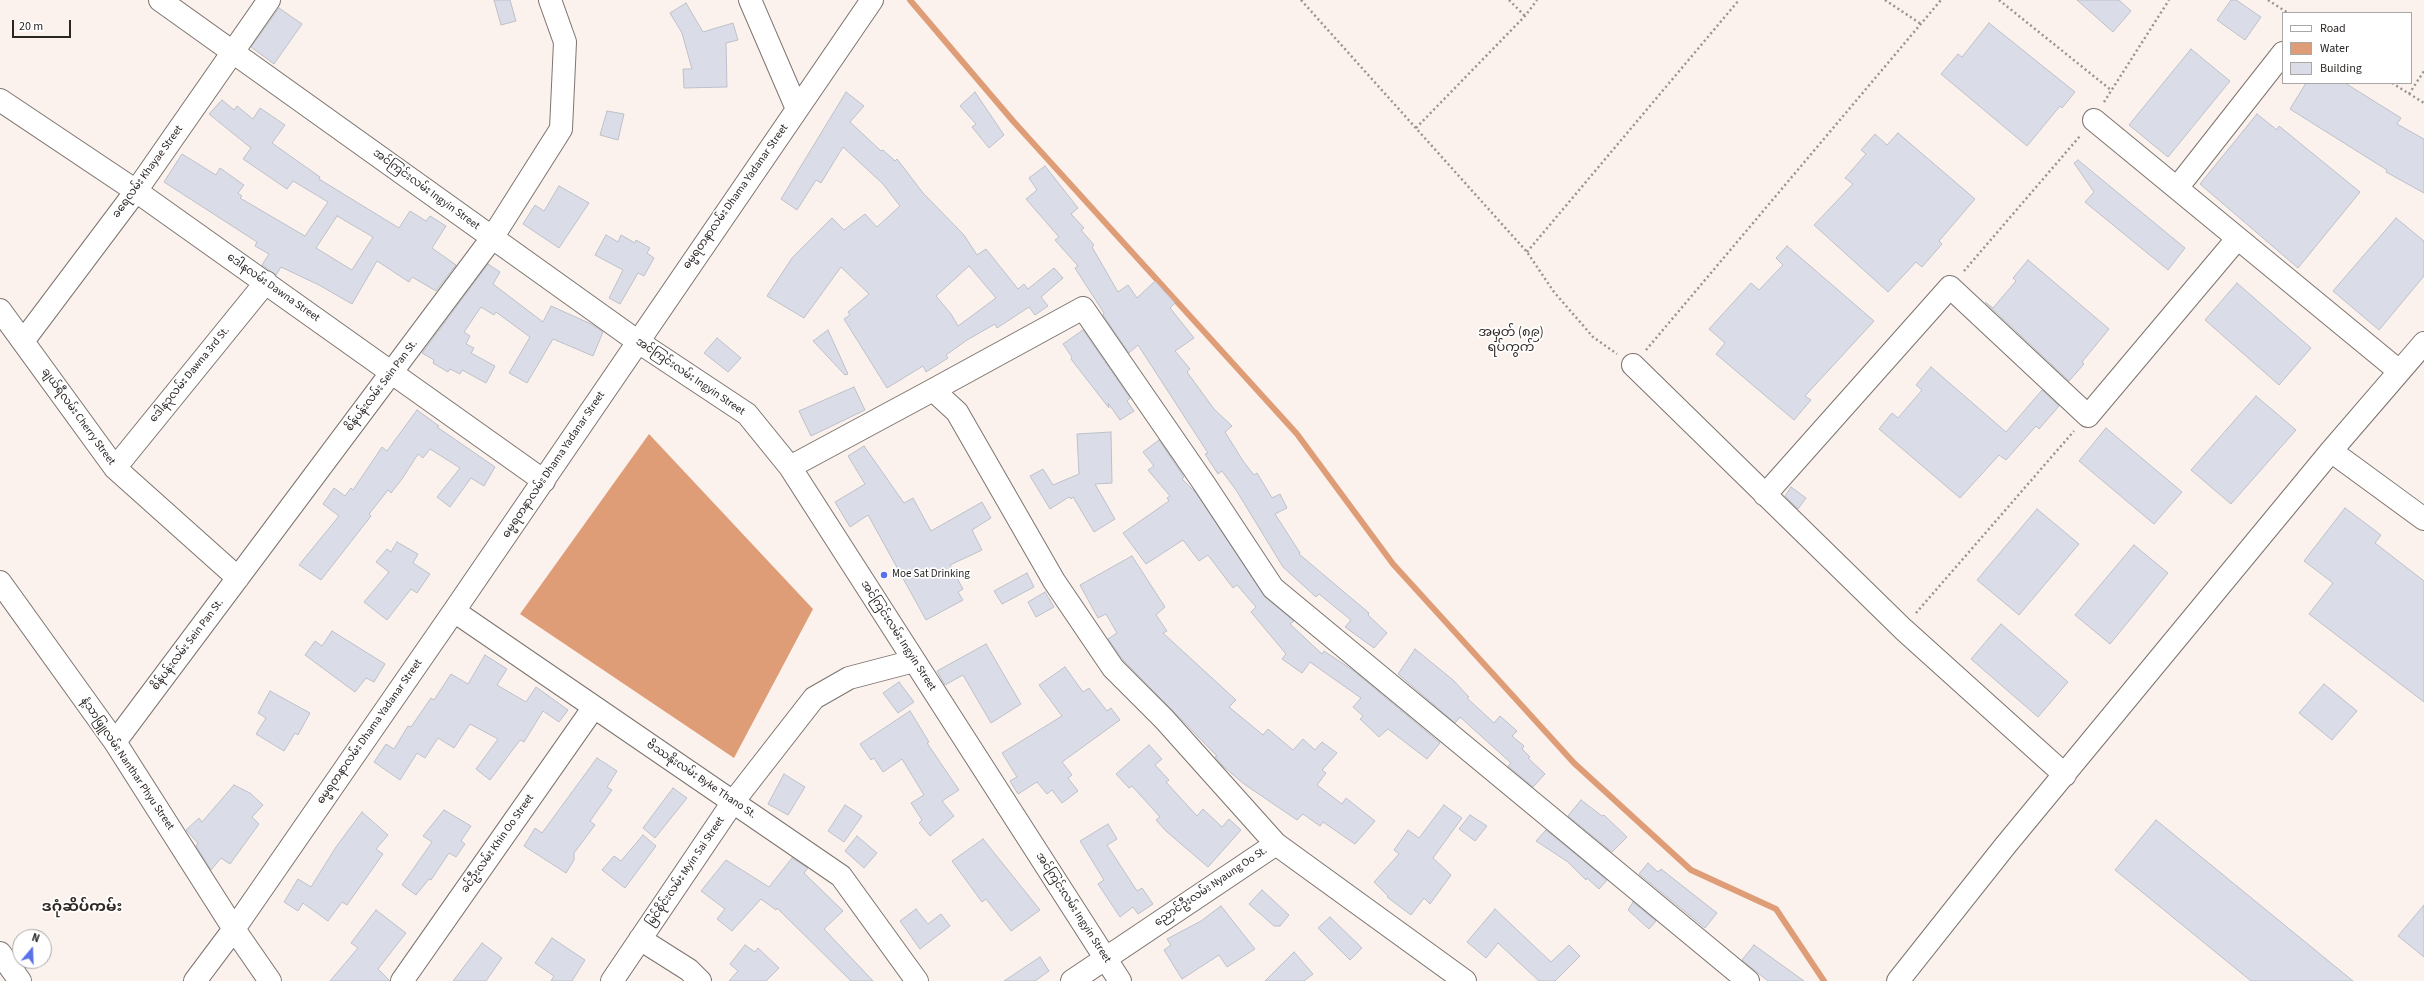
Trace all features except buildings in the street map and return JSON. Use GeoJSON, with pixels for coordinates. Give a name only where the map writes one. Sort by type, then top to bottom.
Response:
{"type":"FeatureCollection","features":[{"type":"Feature","properties":{"kind":"street","name":"အင်ကြင်းလမ်း Ingyin Street"},"geometry":{"type":"LineString","coordinates":[[160,0],[637,341],[747,414],[790,467],[1120,981]]}},
{"type":"Feature","properties":{"kind":"street","name":"ခရေလမ်း Khayae Street"},"geometry":{"type":"LineString","coordinates":[[24,340],[136,191],[270,0]]}},
{"type":"Feature","properties":{"kind":"street","name":"စိန်ပန်းလမ်း Sein Pan St."},"geometry":{"type":"LineString","coordinates":[[116,742],[492,238],[561,130],[565,42],[550,0]]}},
{"type":"Feature","properties":{"kind":"street"},"geometry":{"type":"LineString","coordinates":[[750,0],[797,109]]}},
{"type":"Feature","properties":{"kind":"street","name":"ဓမ္မရတနာလမ်း Dhama Yadanar Street"},"geometry":{"type":"LineString","coordinates":[[195,981],[234,929],[544,481],[637,341],[872,0]]}},
{"type":"Feature","properties":{"kind":"street"},"geometry":{"type":"LineString","coordinates":[[2177,188],[2282,54]]}},
{"type":"Feature","properties":{"kind":"street","name":"ဒေါနလမ်း Dawna Street"},"geometry":{"type":"LineString","coordinates":[[0,100],[136,191],[266,282],[544,481]]}},
{"type":"Feature","properties":{"kind":"street"},"geometry":{"type":"LineString","coordinates":[[2094,120],[2399,371]]}},
{"type":"Feature","properties":{"kind":"street"},"geometry":{"type":"LineString","coordinates":[[1765,495],[1950,287],[2088,416],[2237,239]]}},
{"type":"Feature","properties":{"kind":"street","name":"ဒေါန၃လမ်း Dawna 3rd St."},"geometry":{"type":"LineString","coordinates":[[115,468],[266,282]]}},
{"type":"Feature","properties":{"kind":"street"},"geometry":{"type":"LineString","coordinates":[[790,467],[1083,308],[1205,485],[1273,588],[1748,981]]}},
{"type":"Feature","properties":{"kind":"street","name":"ချယ်ရီလမ်း Cherry Street"},"geometry":{"type":"LineString","coordinates":[[0,310],[24,340],[115,468],[238,578]]}},
{"type":"Feature","properties":{"kind":"street"},"geometry":{"type":"LineString","coordinates":[[1898,981],[2005,846],[2331,451],[2424,343]]}},
{"type":"Feature","properties":{"kind":"street"},"geometry":{"type":"LineString","coordinates":[[1633,365],[1903,629],[2065,775]]}},
{"type":"Feature","properties":{"kind":"street"},"geometry":{"type":"LineString","coordinates":[[933,390],[957,412],[1054,581],[1113,668],[1164,719],[1276,844]]}},
{"type":"Feature","properties":{"kind":"street"},"geometry":{"type":"LineString","coordinates":[[2331,451],[2424,519]]}},
{"type":"Feature","properties":{"kind":"street","name":"နံ့သာဖြူလမ်း Nanthar Phyu Street"},"geometry":{"type":"LineString","coordinates":[[0,582],[116,742],[234,929],[270,981]]}},
{"type":"Feature","properties":{"kind":"street","name":"ဗိဿနိုးလမ်း Byke Thano St."},"geometry":{"type":"LineString","coordinates":[[454,611],[841,876],[917,981]]}},
{"type":"Feature","properties":{"kind":"street","name":"မြင်စိုင်းလမ်း Myin Sai Street"},"geometry":{"type":"LineString","coordinates":[[612,981],[733,802],[814,698],[849,678],[914,661]]}},
{"type":"Feature","properties":{"kind":"street","name":"ခင်ဦးလမ်း Khin Oo Street"},"geometry":{"type":"LineString","coordinates":[[402,981],[594,707]]}},
{"type":"Feature","properties":{"kind":"street","name":"ညောင်ဦးလမ်း Nyaung Oo St."},"geometry":{"type":"LineString","coordinates":[[1072,981],[1104,958],[1276,844],[1465,981]]}},
{"type":"Feature","properties":{"kind":"street"},"geometry":{"type":"LineString","coordinates":[[640,939],[689,970],[700,981]]}},
{"type":"Feature","properties":{"kind":"street"},"geometry":{"type":"LineString","coordinates":[[0,953],[20,981]]}},
{"type":"Feature","properties":{"kind":"path"},"geometry":{"type":"LineString","coordinates":[[1301,0],[1527,252],[1554,292],[1593,337],[1633,365],[1941,0]]}},
{"type":"Feature","properties":{"kind":"path"},"geometry":{"type":"LineString","coordinates":[[1509,0],[1524,16]]}},
{"type":"Feature","properties":{"kind":"path"},"geometry":{"type":"LineString","coordinates":[[1416,128],[1524,16],[1537,0]]}},
{"type":"Feature","properties":{"kind":"path"},"geometry":{"type":"LineString","coordinates":[[1527,252],[1739,0]]}},
{"type":"Feature","properties":{"kind":"path"},"geometry":{"type":"LineString","coordinates":[[1885,0],[1921,24]]}},
{"type":"Feature","properties":{"kind":"path"},"geometry":{"type":"LineString","coordinates":[[1999,0],[2111,90]]}},
{"type":"Feature","properties":{"kind":"path"},"geometry":{"type":"LineString","coordinates":[[1950,287],[2094,120],[2111,90],[2170,0]]}},
{"type":"Feature","properties":{"kind":"path"},"geometry":{"type":"LineString","coordinates":[[2268,0],[2286,12]]}},
{"type":"Feature","properties":{"kind":"path"},"geometry":{"type":"LineString","coordinates":[[2409,94],[2424,71]]}},
{"type":"Feature","properties":{"kind":"path"},"geometry":{"type":"LineString","coordinates":[[2394,84],[2424,103]]}},
{"type":"Feature","properties":{"kind":"path"},"geometry":{"type":"LineString","coordinates":[[1903,629],[2088,416]]}},
{"type":"Feature","properties":{"kind":"water"},"geometry":{"type":"Polygon","coordinates":[[[649,434],[813,609],[734,758],[520,614],[649,434]]]}},
{"type":"Feature","properties":{"kind":"waterway"},"geometry":{"type":"LineString","coordinates":[[910,0],[1013,121],[1297,434],[1393,564],[1574,763],[1691,870],[1776,909],[1824,981]]}},
{"type":"Feature","properties":{"kind":"place","name":"Moe Sat Drinking"},"geometry":{"type":"Point","coordinates":[884,575]}},
{"type":"Feature","properties":{"kind":"district","name":"အမှတ် (၈၉) ရပ်ကွက်"},"geometry":{"type":"Point","coordinates":[1511,340]}},
{"type":"Feature","properties":{"kind":"district","name":"ဒဂုံဆိပ်ကမ်း"},"geometry":{"type":"Point","coordinates":[82,908]}}]}
